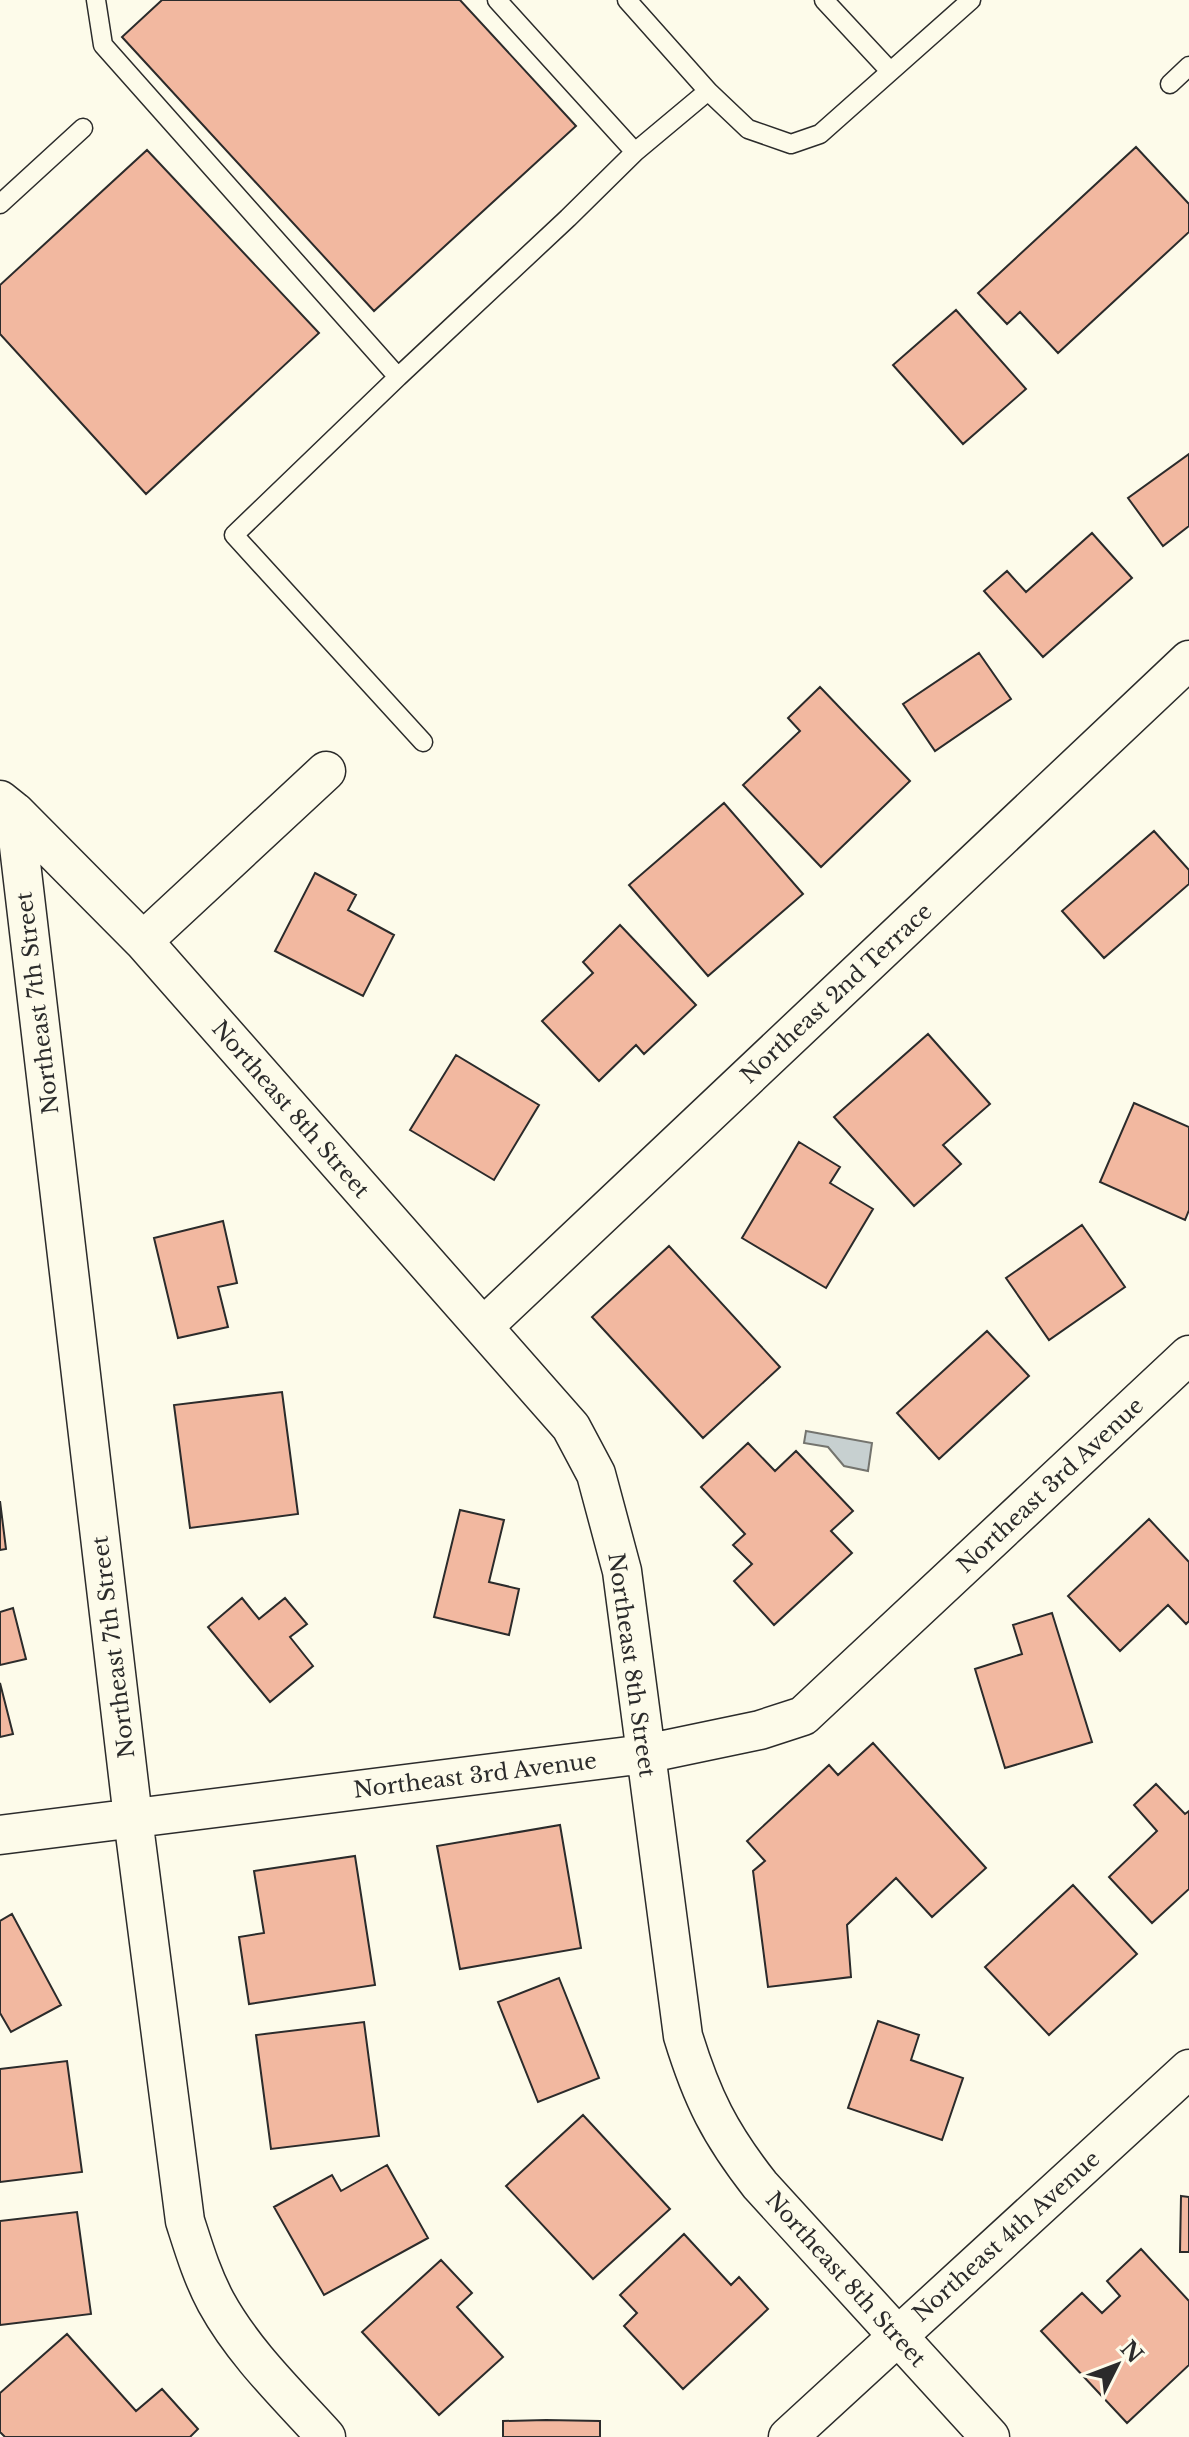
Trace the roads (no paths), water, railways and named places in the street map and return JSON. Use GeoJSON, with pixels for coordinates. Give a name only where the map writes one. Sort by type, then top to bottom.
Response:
{"type":"FeatureCollection","features":[{"type":"Feature","properties":{"kind":"street","name":"Northeast 2nd Terrace"},"geometry":{"type":"LineString","coordinates":[[483,1327],[1189,660]]}},
{"type":"Feature","properties":{"kind":"street"},"geometry":{"type":"LineString","coordinates":[[143,941],[326,771]]}},
{"type":"Feature","properties":{"kind":"street","name":"Northeast 8th Street"},"geometry":{"type":"LineString","coordinates":[[8,806],[143,941],[571,1427],[596,1474],[622,1571],[683,2036],[695,2077],[713,2116],[744,2164],[990,2437]]}},
{"type":"Feature","properties":{"kind":"street","name":"Northeast 7th Street"},"geometry":{"type":"LineString","coordinates":[[8,806],[185,2221],[215,2301],[238,2337],[326,2437]]}},
{"type":"Feature","properties":{"kind":"street","name":"Northeast 3rd Avenue"},"geometry":{"type":"LineString","coordinates":[[0,1835],[645,1754],[760,1730],[803,1716],[1189,1355]]}},
{"type":"Feature","properties":{"kind":"street","name":"Northeast 4th Avenue"},"geometry":{"type":"LineString","coordinates":[[788,2437],[1189,2069]]}},
{"type":"Feature","properties":{"kind":"lane"},"geometry":{"type":"LineString","coordinates":[[96,0],[103,45],[398,377]]}},
{"type":"Feature","properties":{"kind":"lane"},"geometry":{"type":"LineString","coordinates":[[497,0],[635,152]]}},
{"type":"Feature","properties":{"kind":"lane"},"geometry":{"type":"LineString","coordinates":[[627,0],[708,91],[748,129],[791,144],[820,134],[971,0]]}},
{"type":"Feature","properties":{"kind":"lane"},"geometry":{"type":"LineString","coordinates":[[824,0],[890,71]]}},
{"type":"Feature","properties":{"kind":"lane"},"geometry":{"type":"LineString","coordinates":[[1170,84],[1189,66]]}},
{"type":"Feature","properties":{"kind":"lane"},"geometry":{"type":"LineString","coordinates":[[423,742],[234,535],[635,152],[708,91]]}},
{"type":"Feature","properties":{"kind":"lane"},"geometry":{"type":"LineString","coordinates":[[0,204],[83,128]]}}]}
